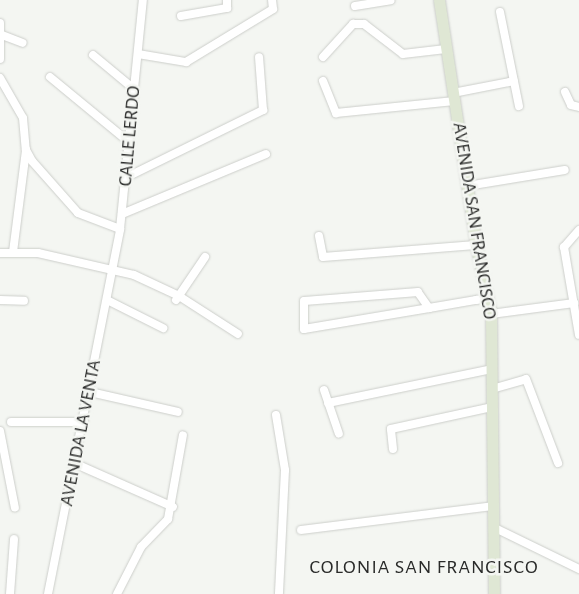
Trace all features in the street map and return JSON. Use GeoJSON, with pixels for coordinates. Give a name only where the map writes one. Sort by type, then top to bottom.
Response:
{"type":"FeatureCollection","features":[{"type":"Feature","properties":{"kind":"street","name":"CALLE LERDO"},"geometry":{"type":"LineString","coordinates":[[113,271],[127,177],[143,0]]}},
{"type":"Feature","properties":{"kind":"street"},"geometry":{"type":"LineString","coordinates":[[181,16],[227,8],[227,0]]}},
{"type":"Feature","properties":{"kind":"street"},"geometry":{"type":"LineString","coordinates":[[138,54],[186,62],[273,9],[272,0]]}},
{"type":"Feature","properties":{"kind":"street"},"geometry":{"type":"LineString","coordinates":[[355,6],[391,0]]}},
{"type":"Feature","properties":{"kind":"street","name":"AVENIDA SAN FRANCISCO"},"geometry":{"type":"LineString","coordinates":[[439,0],[446,49],[456,95],[476,245],[491,314],[494,594]]}},
{"type":"Feature","properties":{"kind":"street"},"geometry":{"type":"LineString","coordinates":[[500,12],[519,106]]}},
{"type":"Feature","properties":{"kind":"street"},"geometry":{"type":"LineString","coordinates":[[0,23],[2,35],[0,59]]}},
{"type":"Feature","properties":{"kind":"street"},"geometry":{"type":"LineString","coordinates":[[323,57],[353,24],[364,24],[403,54],[446,49]]}},
{"type":"Feature","properties":{"kind":"street"},"geometry":{"type":"LineString","coordinates":[[2,35],[23,43]]}},
{"type":"Feature","properties":{"kind":"street"},"geometry":{"type":"LineString","coordinates":[[93,55],[134,89]]}},
{"type":"Feature","properties":{"kind":"street"},"geometry":{"type":"LineString","coordinates":[[127,177],[263,110],[259,57]]}},
{"type":"Feature","properties":{"kind":"street"},"geometry":{"type":"LineString","coordinates":[[50,77],[130,143]]}},
{"type":"Feature","properties":{"kind":"street"},"geometry":{"type":"LineString","coordinates":[[0,78],[23,118],[26,150],[13,252]]}},
{"type":"Feature","properties":{"kind":"street"},"geometry":{"type":"LineString","coordinates":[[323,81],[336,113],[456,95],[514,81]]}},
{"type":"Feature","properties":{"kind":"street"},"geometry":{"type":"LineString","coordinates":[[565,92],[571,106],[579,107]]}},
{"type":"Feature","properties":{"kind":"street"},"geometry":{"type":"LineString","coordinates":[[26,150],[78,213],[120,228]]}},
{"type":"Feature","properties":{"kind":"street"},"geometry":{"type":"LineString","coordinates":[[122,214],[266,154]]}},
{"type":"Feature","properties":{"kind":"street"},"geometry":{"type":"LineString","coordinates":[[467,186],[565,170]]}},
{"type":"Feature","properties":{"kind":"street"},"geometry":{"type":"LineString","coordinates":[[579,230],[564,247],[579,336]]}},
{"type":"Feature","properties":{"kind":"street"},"geometry":{"type":"LineString","coordinates":[[319,236],[323,257],[476,245]]}},
{"type":"Feature","properties":{"kind":"street"},"geometry":{"type":"LineString","coordinates":[[0,253],[13,252],[113,271],[177,298],[238,334]]}},
{"type":"Feature","properties":{"kind":"street"},"geometry":{"type":"LineString","coordinates":[[177,298],[205,257]]}},
{"type":"Feature","properties":{"kind":"street","name":"AVENIDA LA VENTA"},"geometry":{"type":"LineString","coordinates":[[48,594],[76,464],[113,271]]}},
{"type":"Feature","properties":{"kind":"street"},"geometry":{"type":"LineString","coordinates":[[429,308],[418,292],[304,301],[304,329],[333,324],[429,308],[488,298]]}},
{"type":"Feature","properties":{"kind":"street"},"geometry":{"type":"LineString","coordinates":[[0,300],[24,301]]}},
{"type":"Feature","properties":{"kind":"street"},"geometry":{"type":"LineString","coordinates":[[107,300],[163,328]]}},
{"type":"Feature","properties":{"kind":"street"},"geometry":{"type":"LineString","coordinates":[[491,314],[574,303]]}},
{"type":"Feature","properties":{"kind":"street"},"geometry":{"type":"LineString","coordinates":[[328,403],[492,369]]}},
{"type":"Feature","properties":{"kind":"street"},"geometry":{"type":"LineString","coordinates":[[492,389],[526,380],[558,464]]}},
{"type":"Feature","properties":{"kind":"street"},"geometry":{"type":"LineString","coordinates":[[324,390],[339,434]]}},
{"type":"Feature","properties":{"kind":"street"},"geometry":{"type":"LineString","coordinates":[[90,392],[178,412]]}},
{"type":"Feature","properties":{"kind":"street"},"geometry":{"type":"LineString","coordinates":[[393,449],[390,429],[492,407]]}},
{"type":"Feature","properties":{"kind":"street"},"geometry":{"type":"LineString","coordinates":[[276,415],[285,470],[280,594]]}},
{"type":"Feature","properties":{"kind":"street"},"geometry":{"type":"LineString","coordinates":[[11,422],[84,422]]}},
{"type":"Feature","properties":{"kind":"street"},"geometry":{"type":"LineString","coordinates":[[0,430],[15,508]]}},
{"type":"Feature","properties":{"kind":"street"},"geometry":{"type":"LineString","coordinates":[[117,594],[130,562],[157,535],[173,506],[183,435]]}},
{"type":"Feature","properties":{"kind":"street"},"geometry":{"type":"LineString","coordinates":[[76,464],[173,506]]}},
{"type":"Feature","properties":{"kind":"street"},"geometry":{"type":"LineString","coordinates":[[301,530],[492,506]]}},
{"type":"Feature","properties":{"kind":"street"},"geometry":{"type":"LineString","coordinates":[[492,527],[579,568]]}},
{"type":"Feature","properties":{"kind":"street"},"geometry":{"type":"LineString","coordinates":[[10,594],[14,539]]}},
{"type":"Feature","properties":{"kind":"district","name":"COLONIA SAN FRANCISCO"},"geometry":{"type":"Point","coordinates":[424,567]}}]}
